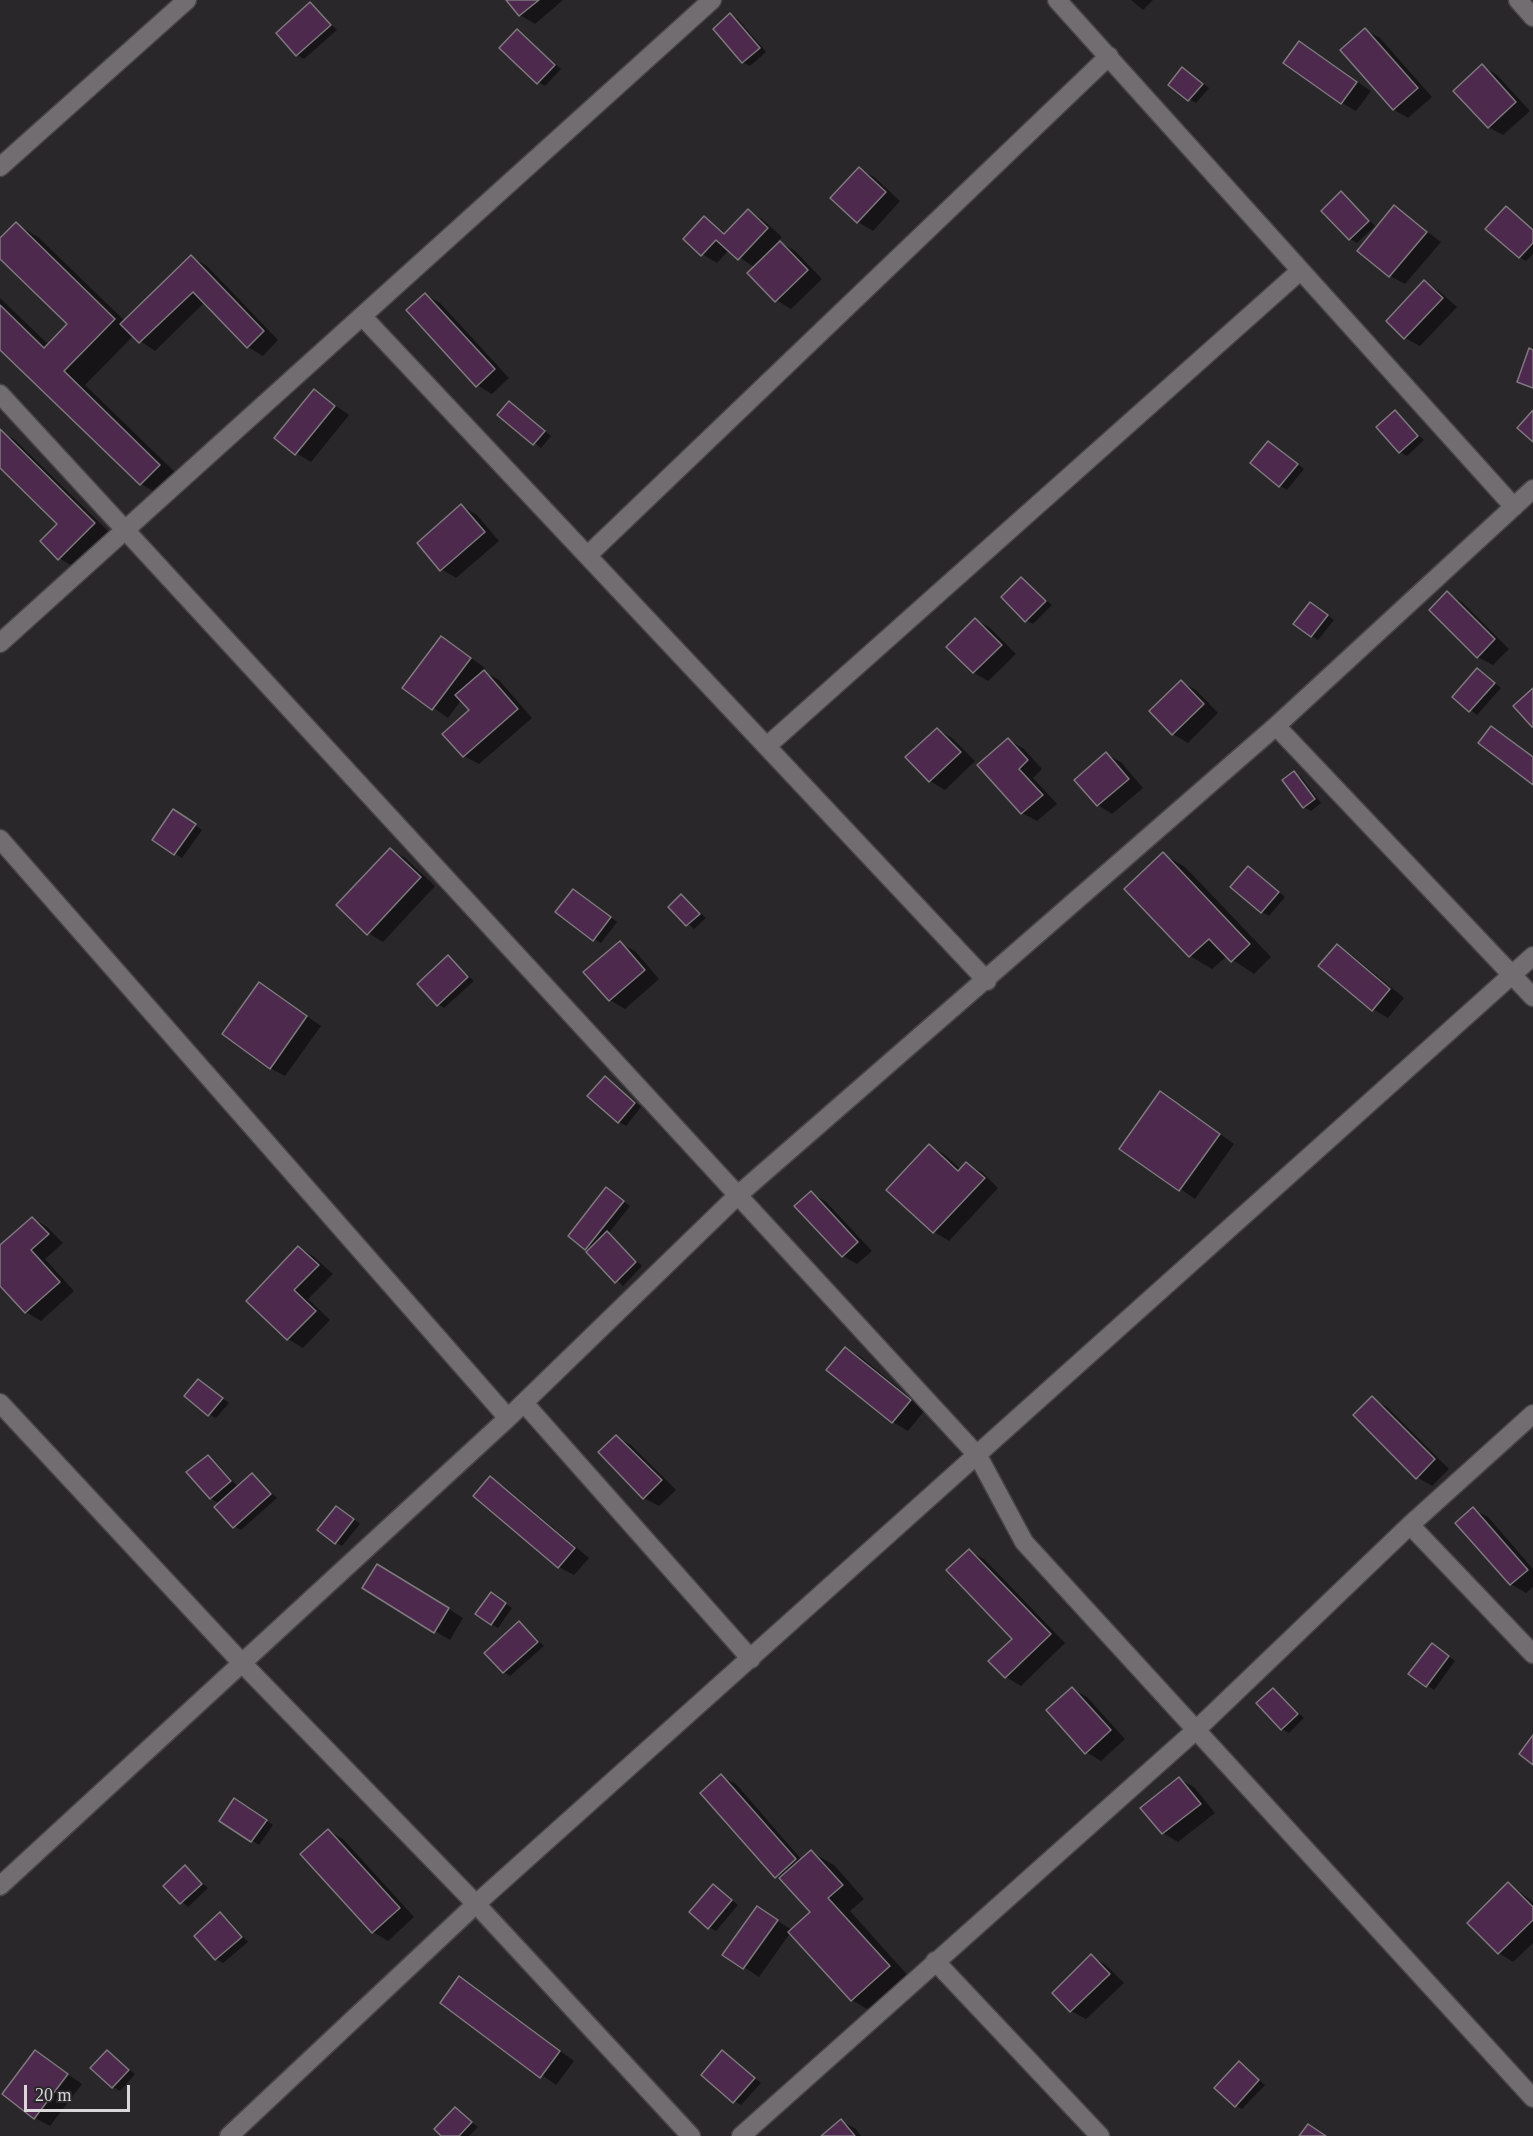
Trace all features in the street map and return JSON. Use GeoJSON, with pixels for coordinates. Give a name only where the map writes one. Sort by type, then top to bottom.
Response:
{"type":"FeatureCollection","features":[{"type":"Feature","properties":{"kind":"street"},"geometry":{"type":"LineString","coordinates":[[0,167],[187,0]]}},
{"type":"Feature","properties":{"kind":"street"},"geometry":{"type":"LineString","coordinates":[[0,644],[712,0]]}},
{"type":"Feature","properties":{"kind":"street"},"geometry":{"type":"LineString","coordinates":[[1057,0],[1514,507]]}},
{"type":"Feature","properties":{"kind":"street"},"geometry":{"type":"LineString","coordinates":[[1518,0],[1533,17]]}},
{"type":"Feature","properties":{"kind":"street"},"geometry":{"type":"LineString","coordinates":[[588,555],[1109,56]]}},
{"type":"Feature","properties":{"kind":"street"},"geometry":{"type":"LineString","coordinates":[[767,746],[1300,271]]}},
{"type":"Feature","properties":{"kind":"street"},"geometry":{"type":"LineString","coordinates":[[362,316],[987,981]]}},
{"type":"Feature","properties":{"kind":"street"},"geometry":{"type":"LineString","coordinates":[[0,394],[978,1456],[1024,1542],[1533,2098]]}},
{"type":"Feature","properties":{"kind":"street"},"geometry":{"type":"LineString","coordinates":[[0,1886],[508,1418],[738,1195],[987,981],[1276,726],[1533,489]]}},
{"type":"Feature","properties":{"kind":"street"},"geometry":{"type":"LineString","coordinates":[[1276,726],[1533,997]]}},
{"type":"Feature","properties":{"kind":"street"},"geometry":{"type":"LineString","coordinates":[[0,839],[508,1418]]}},
{"type":"Feature","properties":{"kind":"street"},"geometry":{"type":"LineString","coordinates":[[229,2136],[476,1904],[1533,956]]}},
{"type":"Feature","properties":{"kind":"street"},"geometry":{"type":"LineString","coordinates":[[0,1403],[242,1663],[476,1904],[691,2136]]}},
{"type":"Feature","properties":{"kind":"street"},"geometry":{"type":"LineString","coordinates":[[524,1403],[751,1659]]}},
{"type":"Feature","properties":{"kind":"street"},"geometry":{"type":"LineString","coordinates":[[741,2136],[935,1960],[1196,1730],[1410,1525],[1533,1414]]}},
{"type":"Feature","properties":{"kind":"street"},"geometry":{"type":"LineString","coordinates":[[1410,1525],[1533,1654]]}},
{"type":"Feature","properties":{"kind":"street"},"geometry":{"type":"LineString","coordinates":[[935,1960],[1100,2136]]}},
{"type":"Feature","properties":{"kind":"building"},"geometry":{"type":"Polygon","coordinates":[[[506,0],[539,0],[519,16],[506,0]]]}},
{"type":"Feature","properties":{"kind":"building"},"geometry":{"type":"Polygon","coordinates":[[[310,2],[331,25],[296,56],[276,33],[310,2]]]}},
{"type":"Feature","properties":{"kind":"building"},"geometry":{"type":"Polygon","coordinates":[[[730,13],[760,48],[742,63],[713,29],[730,13]]]}},
{"type":"Feature","properties":{"kind":"building"},"geometry":{"type":"Polygon","coordinates":[[[1365,28],[1418,88],[1393,110],[1340,50],[1365,28]]]}},
{"type":"Feature","properties":{"kind":"building"},"geometry":{"type":"Polygon","coordinates":[[[517,29],[555,65],[537,84],[499,48],[517,29]]]}},
{"type":"Feature","properties":{"kind":"building"},"geometry":{"type":"Polygon","coordinates":[[[1299,41],[1357,82],[1341,104],[1283,63],[1299,41]]]}},
{"type":"Feature","properties":{"kind":"building"},"geometry":{"type":"Polygon","coordinates":[[[1482,64],[1516,102],[1488,128],[1453,91],[1482,64]]]}},
{"type":"Feature","properties":{"kind":"building"},"geometry":{"type":"Polygon","coordinates":[[[1182,67],[1203,84],[1188,101],[1168,85],[1182,67]]]}},
{"type":"Feature","properties":{"kind":"building"},"geometry":{"type":"Polygon","coordinates":[[[859,167],[886,192],[857,223],[830,198],[859,167]]]}},
{"type":"Feature","properties":{"kind":"building"},"geometry":{"type":"Polygon","coordinates":[[[1341,191],[1369,221],[1349,240],[1321,211],[1341,191]]]}},
{"type":"Feature","properties":{"kind":"building"},"geometry":{"type":"Polygon","coordinates":[[[1394,205],[1427,232],[1389,277],[1357,251],[1394,205]]]}},
{"type":"Feature","properties":{"kind":"building"},"geometry":{"type":"Polygon","coordinates":[[[1506,206],[1533,230],[1533,243],[1519,258],[1485,229],[1506,206]]]}},
{"type":"Feature","properties":{"kind":"building"},"geometry":{"type":"Polygon","coordinates":[[[748,209],[768,228],[738,260],[716,240],[701,256],[683,239],[704,216],[724,234],[748,209]]]}},
{"type":"Feature","properties":{"kind":"building"},"geometry":{"type":"Polygon","coordinates":[[[16,222],[115,319],[64,371],[160,465],[140,485],[0,350],[0,305],[44,348],[67,324],[0,259],[0,238],[16,222]]]}},
{"type":"Feature","properties":{"kind":"building"},"geometry":{"type":"Polygon","coordinates":[[[780,241],[808,270],[775,302],[747,273],[780,241]]]}},
{"type":"Feature","properties":{"kind":"building"},"geometry":{"type":"Polygon","coordinates":[[[191,255],[264,331],[247,348],[193,292],[139,343],[120,324],[191,255]]]}},
{"type":"Feature","properties":{"kind":"building"},"geometry":{"type":"Polygon","coordinates":[[[1424,280],[1443,298],[1404,339],[1386,321],[1424,280]]]}},
{"type":"Feature","properties":{"kind":"building"},"geometry":{"type":"Polygon","coordinates":[[[425,293],[495,369],[476,387],[406,310],[425,293]]]}},
{"type":"Feature","properties":{"kind":"building"},"geometry":{"type":"Polygon","coordinates":[[[1529,348],[1533,350],[1533,388],[1517,382],[1529,348]]]}},
{"type":"Feature","properties":{"kind":"building"},"geometry":{"type":"Polygon","coordinates":[[[314,389],[335,406],[295,455],[274,438],[314,389]]]}},
{"type":"Feature","properties":{"kind":"building"},"geometry":{"type":"Polygon","coordinates":[[[509,401],[545,431],[533,445],[497,415],[509,401]]]}},
{"type":"Feature","properties":{"kind":"building"},"geometry":{"type":"Polygon","coordinates":[[[1395,410],[1418,436],[1399,453],[1376,427],[1395,410]]]}},
{"type":"Feature","properties":{"kind":"building"},"geometry":{"type":"Polygon","coordinates":[[[1533,410],[1533,442],[1517,428],[1533,410]]]}},
{"type":"Feature","properties":{"kind":"building"},"geometry":{"type":"Polygon","coordinates":[[[0,429],[95,523],[58,560],[40,541],[57,524],[0,468],[0,429]]]}},
{"type":"Feature","properties":{"kind":"building"},"geometry":{"type":"Polygon","coordinates":[[[1268,441],[1298,464],[1279,487],[1250,463],[1268,441]]]}},
{"type":"Feature","properties":{"kind":"building"},"geometry":{"type":"Polygon","coordinates":[[[461,504],[485,532],[440,571],[417,543],[461,504]]]}},
{"type":"Feature","properties":{"kind":"building"},"geometry":{"type":"Polygon","coordinates":[[[1021,577],[1046,601],[1025,622],[1001,597],[1021,577]]]}},
{"type":"Feature","properties":{"kind":"building"},"geometry":{"type":"Polygon","coordinates":[[[1447,591],[1495,639],[1477,658],[1429,610],[1447,591]]]}},
{"type":"Feature","properties":{"kind":"building"},"geometry":{"type":"Polygon","coordinates":[[[1310,602],[1328,615],[1311,637],[1293,624],[1310,602]]]}},
{"type":"Feature","properties":{"kind":"building"},"geometry":{"type":"Polygon","coordinates":[[[975,618],[1002,645],[973,673],[946,647],[975,618]]]}},
{"type":"Feature","properties":{"kind":"building"},"geometry":{"type":"Polygon","coordinates":[[[441,636],[471,658],[432,710],[402,688],[441,636]]]}},
{"type":"Feature","properties":{"kind":"building"},"geometry":{"type":"Polygon","coordinates":[[[1477,668],[1495,683],[1469,712],[1452,697],[1477,668]]]}},
{"type":"Feature","properties":{"kind":"building"},"geometry":{"type":"Polygon","coordinates":[[[484,670],[518,709],[463,757],[442,734],[469,710],[455,695],[484,670]]]}},
{"type":"Feature","properties":{"kind":"building"},"geometry":{"type":"Polygon","coordinates":[[[1181,680],[1204,704],[1172,735],[1149,711],[1181,680]]]}},
{"type":"Feature","properties":{"kind":"building"},"geometry":{"type":"Polygon","coordinates":[[[1533,688],[1533,727],[1532,727],[1513,706],[1533,688]]]}},
{"type":"Feature","properties":{"kind":"building"},"geometry":{"type":"Polygon","coordinates":[[[1491,726],[1533,757],[1533,785],[1478,743],[1491,726]]]}},
{"type":"Feature","properties":{"kind":"building"},"geometry":{"type":"Polygon","coordinates":[[[937,728],[961,752],[929,782],[905,757],[937,728]]]}},
{"type":"Feature","properties":{"kind":"building"},"geometry":{"type":"Polygon","coordinates":[[[1008,738],[1028,760],[1019,769],[1043,795],[1021,814],[977,765],[1008,738]]]}},
{"type":"Feature","properties":{"kind":"building"},"geometry":{"type":"Polygon","coordinates":[[[1106,752],[1129,779],[1097,806],[1074,780],[1106,752]]]}},
{"type":"Feature","properties":{"kind":"building"},"geometry":{"type":"Polygon","coordinates":[[[1294,771],[1315,799],[1303,808],[1282,780],[1294,771]]]}},
{"type":"Feature","properties":{"kind":"building"},"geometry":{"type":"Polygon","coordinates":[[[173,809],[196,824],[174,855],[152,840],[173,809]]]}},
{"type":"Feature","properties":{"kind":"building"},"geometry":{"type":"Polygon","coordinates":[[[390,848],[421,877],[367,935],[336,905],[390,848]]]}},
{"type":"Feature","properties":{"kind":"building"},"geometry":{"type":"Polygon","coordinates":[[[1163,852],[1250,944],[1231,962],[1209,939],[1189,957],[1124,889],[1163,852]]]}},
{"type":"Feature","properties":{"kind":"building"},"geometry":{"type":"Polygon","coordinates":[[[1248,866],[1279,892],[1261,913],[1230,887],[1248,866]]]}},
{"type":"Feature","properties":{"kind":"building"},"geometry":{"type":"Polygon","coordinates":[[[573,889],[611,917],[593,941],[555,912],[573,889]]]}},
{"type":"Feature","properties":{"kind":"building"},"geometry":{"type":"Polygon","coordinates":[[[681,894],[700,914],[686,926],[668,907],[681,894]]]}},
{"type":"Feature","properties":{"kind":"building"},"geometry":{"type":"Polygon","coordinates":[[[620,941],[645,970],[609,1001],[583,972],[620,941]]]}},
{"type":"Feature","properties":{"kind":"building"},"geometry":{"type":"Polygon","coordinates":[[[1337,944],[1390,989],[1372,1011],[1318,966],[1337,944]]]}},
{"type":"Feature","properties":{"kind":"building"},"geometry":{"type":"Polygon","coordinates":[[[448,955],[468,977],[437,1006],[417,984],[448,955]]]}},
{"type":"Feature","properties":{"kind":"building"},"geometry":{"type":"Polygon","coordinates":[[[259,982],[307,1016],[270,1069],[222,1034],[259,982]]]}},
{"type":"Feature","properties":{"kind":"building"},"geometry":{"type":"Polygon","coordinates":[[[605,1076],[635,1103],[618,1123],[587,1096],[605,1076]]]}},
{"type":"Feature","properties":{"kind":"building"},"geometry":{"type":"Polygon","coordinates":[[[1160,1091],[1220,1134],[1179,1191],[1119,1149],[1160,1091]]]}},
{"type":"Feature","properties":{"kind":"building"},"geometry":{"type":"Polygon","coordinates":[[[929,1144],[958,1171],[966,1162],[985,1178],[933,1233],[886,1190],[929,1144]]]}},
{"type":"Feature","properties":{"kind":"building"},"geometry":{"type":"Polygon","coordinates":[[[606,1187],[624,1201],[585,1250],[568,1236],[606,1187]]]}},
{"type":"Feature","properties":{"kind":"building"},"geometry":{"type":"Polygon","coordinates":[[[811,1191],[858,1242],[842,1257],[794,1206],[811,1191]]]}},
{"type":"Feature","properties":{"kind":"building"},"geometry":{"type":"Polygon","coordinates":[[[32,1217],[49,1234],[31,1250],[60,1282],[25,1313],[0,1286],[0,1245],[32,1217]]]}},
{"type":"Feature","properties":{"kind":"building"},"geometry":{"type":"Polygon","coordinates":[[[607,1231],[636,1262],[615,1283],[586,1252],[607,1231]]]}},
{"type":"Feature","properties":{"kind":"building"},"geometry":{"type":"Polygon","coordinates":[[[298,1246],[319,1265],[294,1290],[316,1311],[287,1340],[246,1301],[298,1246]]]}},
{"type":"Feature","properties":{"kind":"building"},"geometry":{"type":"Polygon","coordinates":[[[845,1347],[911,1400],[892,1423],[826,1370],[845,1347]]]}},
{"type":"Feature","properties":{"kind":"building"},"geometry":{"type":"Polygon","coordinates":[[[198,1379],[223,1398],[208,1416],[184,1396],[198,1379]]]}},
{"type":"Feature","properties":{"kind":"building"},"geometry":{"type":"Polygon","coordinates":[[[1372,1396],[1435,1459],[1416,1479],[1353,1415],[1372,1396]]]}},
{"type":"Feature","properties":{"kind":"building"},"geometry":{"type":"Polygon","coordinates":[[[616,1435],[662,1480],[643,1499],[598,1452],[616,1435]]]}},
{"type":"Feature","properties":{"kind":"building"},"geometry":{"type":"Polygon","coordinates":[[[208,1455],[231,1481],[210,1499],[186,1472],[208,1455]]]}},
{"type":"Feature","properties":{"kind":"building"},"geometry":{"type":"Polygon","coordinates":[[[252,1473],[271,1494],[233,1528],[214,1507],[252,1473]]]}},
{"type":"Feature","properties":{"kind":"building"},"geometry":{"type":"Polygon","coordinates":[[[490,1476],[575,1548],[558,1568],[473,1496],[490,1476]]]}},
{"type":"Feature","properties":{"kind":"building"},"geometry":{"type":"Polygon","coordinates":[[[336,1506],[354,1519],[335,1544],[317,1530],[336,1506]]]}},
{"type":"Feature","properties":{"kind":"building"},"geometry":{"type":"Polygon","coordinates":[[[1473,1507],[1528,1570],[1510,1585],[1455,1523],[1473,1507]]]}},
{"type":"Feature","properties":{"kind":"building"},"geometry":{"type":"Polygon","coordinates":[[[969,1549],[1051,1634],[1005,1678],[988,1661],[1012,1639],[946,1570],[969,1549]]]}},
{"type":"Feature","properties":{"kind":"building"},"geometry":{"type":"Polygon","coordinates":[[[377,1564],[449,1608],[434,1633],[362,1588],[377,1564]]]}},
{"type":"Feature","properties":{"kind":"building"},"geometry":{"type":"Polygon","coordinates":[[[491,1592],[506,1603],[491,1625],[475,1614],[491,1592]]]}},
{"type":"Feature","properties":{"kind":"building"},"geometry":{"type":"Polygon","coordinates":[[[519,1621],[538,1642],[503,1673],[484,1653],[519,1621]]]}},
{"type":"Feature","properties":{"kind":"building"},"geometry":{"type":"Polygon","coordinates":[[[1432,1643],[1449,1656],[1426,1687],[1408,1674],[1432,1643]]]}},
{"type":"Feature","properties":{"kind":"building"},"geometry":{"type":"Polygon","coordinates":[[[1072,1687],[1111,1730],[1085,1754],[1046,1710],[1072,1687]]]}},
{"type":"Feature","properties":{"kind":"building"},"geometry":{"type":"Polygon","coordinates":[[[1273,1688],[1298,1714],[1281,1730],[1256,1703],[1273,1688]]]}},
{"type":"Feature","properties":{"kind":"building"},"geometry":{"type":"Polygon","coordinates":[[[1533,1735],[1533,1765],[1519,1754],[1533,1735]]]}},
{"type":"Feature","properties":{"kind":"building"},"geometry":{"type":"Polygon","coordinates":[[[721,1774],[796,1859],[775,1878],[700,1793],[721,1774]]]}},
{"type":"Feature","properties":{"kind":"building"},"geometry":{"type":"Polygon","coordinates":[[[1179,1777],[1201,1804],[1162,1834],[1140,1808],[1179,1777]]]}},
{"type":"Feature","properties":{"kind":"building"},"geometry":{"type":"Polygon","coordinates":[[[234,1798],[267,1820],[251,1842],[219,1821],[234,1798]]]}},
{"type":"Feature","properties":{"kind":"building"},"geometry":{"type":"Polygon","coordinates":[[[328,1829],[400,1908],[372,1933],[300,1854],[328,1829]]]}},
{"type":"Feature","properties":{"kind":"building"},"geometry":{"type":"Polygon","coordinates":[[[811,1850],[843,1885],[828,1898],[890,1966],[851,2001],[788,1932],[810,1912],[779,1878],[811,1850]]]}},
{"type":"Feature","properties":{"kind":"building"},"geometry":{"type":"Polygon","coordinates":[[[185,1865],[202,1884],[180,1904],[163,1886],[185,1865]]]}},
{"type":"Feature","properties":{"kind":"building"},"geometry":{"type":"Polygon","coordinates":[[[1508,1882],[1533,1907],[1533,1920],[1498,1954],[1467,1923],[1508,1882]]]}},
{"type":"Feature","properties":{"kind":"building"},"geometry":{"type":"Polygon","coordinates":[[[713,1884],[732,1900],[708,1929],[689,1912],[713,1884]]]}},
{"type":"Feature","properties":{"kind":"building"},"geometry":{"type":"Polygon","coordinates":[[[757,1906],[778,1920],[743,1969],[722,1955],[757,1906]]]}},
{"type":"Feature","properties":{"kind":"building"},"geometry":{"type":"Polygon","coordinates":[[[220,1912],[242,1937],[215,1960],[194,1936],[220,1912]]]}},
{"type":"Feature","properties":{"kind":"building"},"geometry":{"type":"Polygon","coordinates":[[[1091,1954],[1110,1974],[1070,2012],[1052,1993],[1091,1954]]]}},
{"type":"Feature","properties":{"kind":"building"},"geometry":{"type":"Polygon","coordinates":[[[459,1976],[560,2051],[540,2078],[440,2003],[459,1976]]]}},
{"type":"Feature","properties":{"kind":"building"},"geometry":{"type":"Polygon","coordinates":[[[35,2050],[68,2074],[34,2119],[2,2094],[35,2050]]]}},
{"type":"Feature","properties":{"kind":"building"},"geometry":{"type":"Polygon","coordinates":[[[107,2050],[129,2070],[112,2088],[90,2068],[107,2050]]]}},
{"type":"Feature","properties":{"kind":"building"},"geometry":{"type":"Polygon","coordinates":[[[722,2050],[755,2078],[733,2103],[701,2075],[722,2050]]]}},
{"type":"Feature","properties":{"kind":"building"},"geometry":{"type":"Polygon","coordinates":[[[1239,2061],[1259,2080],[1235,2107],[1214,2088],[1239,2061]]]}},
{"type":"Feature","properties":{"kind":"building"},"geometry":{"type":"Polygon","coordinates":[[[455,2107],[472,2122],[459,2136],[441,2136],[434,2129],[455,2107]]]}},
{"type":"Feature","properties":{"kind":"building"},"geometry":{"type":"Polygon","coordinates":[[[841,2119],[855,2136],[821,2136],[841,2119]]]}},
{"type":"Feature","properties":{"kind":"building"},"geometry":{"type":"Polygon","coordinates":[[[1308,2124],[1326,2136],[1299,2136],[1308,2124]]]}}]}
